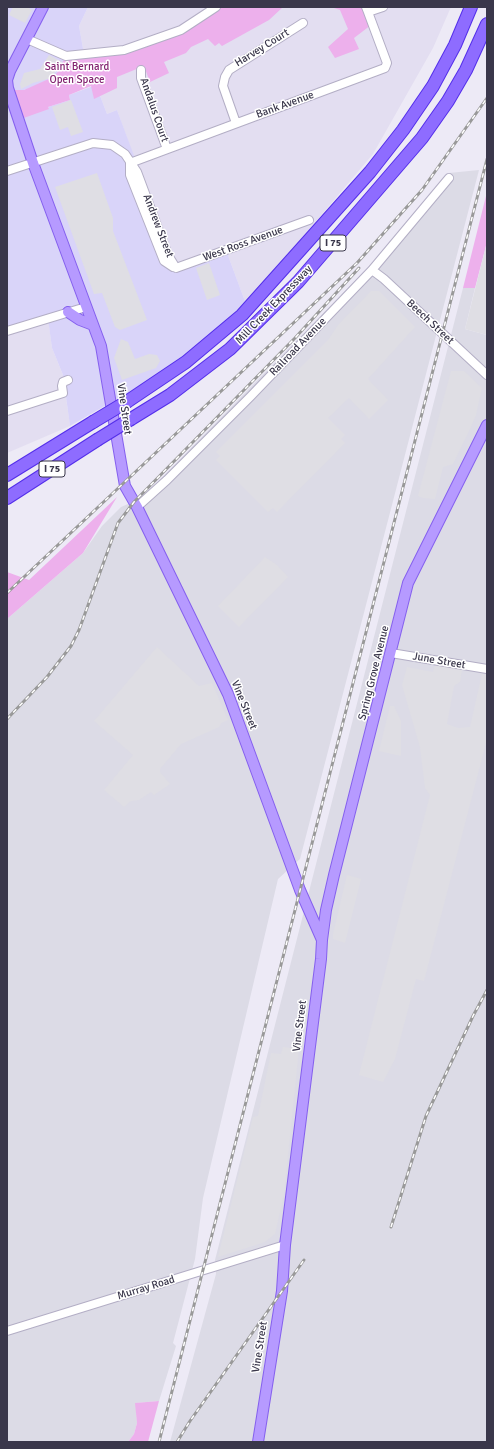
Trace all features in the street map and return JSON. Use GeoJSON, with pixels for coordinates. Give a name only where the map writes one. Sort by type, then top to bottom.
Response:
{"type":"FeatureCollection","features":[{"type":"Feature","properties":{"kind":"highway","name":"Mill Creek Expressway"},"geometry":{"type":"LineString","coordinates":[[7,475],[128,401],[186,362],[242,315],[370,172],[403,130],[433,86],[455,45],[471,7]]}},
{"type":"Feature","properties":{"kind":"highway","name":"Mill Creek Expressway"},"geometry":{"type":"LineString","coordinates":[[7,498],[170,395],[230,349],[272,310],[422,138],[448,101],[466,70],[487,24]]}},
{"type":"Feature","properties":{"kind":"main road","name":"Vine Street"},"geometry":{"type":"LineString","coordinates":[[43,7],[7,80],[8,90],[33,163],[94,325],[104,359],[114,429],[125,486],[137,507],[228,694],[300,890],[322,940],[321,959],[285,1245],[282,1291],[258,1442]]}},
{"type":"Feature","properties":{"kind":"main road"},"geometry":{"type":"LineString","coordinates":[[68,312],[80,320],[94,325]]}},
{"type":"Feature","properties":{"kind":"main road","name":"Spring Grove Avenue"},"geometry":{"type":"LineString","coordinates":[[322,940],[326,910],[334,875],[408,583],[458,480],[487,425]]}},
{"type":"Feature","properties":{"kind":"street"},"geometry":{"type":"LineString","coordinates":[[27,39],[66,56],[124,50],[181,30],[216,7]]}},
{"type":"Feature","properties":{"kind":"street","name":"Bank Avenue"},"geometry":{"type":"LineString","coordinates":[[130,163],[385,68],[387,63],[367,10],[383,7]]}},
{"type":"Feature","properties":{"kind":"street","name":"Harvey Court"},"geometry":{"type":"LineString","coordinates":[[236,123],[223,86],[225,77],[229,70],[303,23]]}},
{"type":"Feature","properties":{"kind":"street","name":"Andalus Court"},"geometry":{"type":"LineString","coordinates":[[141,70],[141,78],[167,149]]}},
{"type":"Feature","properties":{"kind":"street"},"geometry":{"type":"LineString","coordinates":[[7,171],[100,142],[112,145],[120,150],[130,163]]}},
{"type":"Feature","properties":{"kind":"street","name":"Andrew Street"},"geometry":{"type":"LineString","coordinates":[[130,163],[130,175],[164,261],[169,266],[176,268]]}},
{"type":"Feature","properties":{"kind":"street","name":"Railroad Avenue"},"geometry":{"type":"LineString","coordinates":[[137,507],[228,418],[372,270],[449,178]]}},
{"type":"Feature","properties":{"kind":"street","name":"West Ross Avenue"},"geometry":{"type":"LineString","coordinates":[[176,268],[309,220]]}},
{"type":"Feature","properties":{"kind":"street","name":"Beech Street"},"geometry":{"type":"LineString","coordinates":[[372,270],[384,279],[487,375]]}},
{"type":"Feature","properties":{"kind":"street"},"geometry":{"type":"LineString","coordinates":[[7,331],[86,307]]}},
{"type":"Feature","properties":{"kind":"street"},"geometry":{"type":"LineString","coordinates":[[7,411],[63,393],[63,382],[68,380]]}},
{"type":"Feature","properties":{"kind":"street","name":"June Street"},"geometry":{"type":"LineString","coordinates":[[391,653],[487,669]]}},
{"type":"Feature","properties":{"kind":"street","name":"Murray Road"},"geometry":{"type":"LineString","coordinates":[[7,1331],[285,1245]]}},
{"type":"Feature","properties":{"kind":"shaded area"},"geometry":{"type":"Polygon","coordinates":[[[7,7],[88,7],[79,26],[84,54],[52,82],[24,90],[49,109],[48,107],[70,100],[69,95],[96,85],[107,114],[117,110],[136,161],[130,163],[176,268],[226,250],[246,304],[204,342],[165,371],[70,426],[63,375],[52,348],[48,319],[7,331],[7,7]]]}},
{"type":"Feature","properties":{"kind":"shaded area"},"geometry":{"type":"Polygon","coordinates":[[[13,7],[27,7],[32,10],[25,23],[9,15],[13,7]]]}},
{"type":"Feature","properties":{"kind":"shaded area"},"geometry":{"type":"Polygon","coordinates":[[[88,7],[216,7],[189,24],[132,48],[84,54],[79,26],[88,7]]]}},
{"type":"Feature","properties":{"kind":"shaded area"},"geometry":{"type":"Polygon","coordinates":[[[262,7],[451,7],[433,48],[373,154],[246,304],[226,250],[176,268],[171,262],[117,110],[107,114],[96,85],[262,7]]]}},
{"type":"Feature","properties":{"kind":"shaded area"},"geometry":{"type":"Polygon","coordinates":[[[49,55],[62,62],[51,78],[33,83],[21,89],[20,84],[24,73],[40,69],[49,55]]]}},
{"type":"Feature","properties":{"kind":"shaded area"},"geometry":{"type":"Polygon","coordinates":[[[71,100],[83,132],[71,136],[68,127],[60,130],[52,107],[71,100]]]}},
{"type":"Feature","properties":{"kind":"shaded area"},"geometry":{"type":"Polygon","coordinates":[[[479,170],[300,859],[278,879],[203,1198],[195,1259],[173,1343],[176,1346],[159,1401],[136,1403],[137,1423],[134,1434],[128,1442],[7,1442],[7,619],[83,553],[102,526],[121,507],[142,498],[384,251],[449,173],[479,170]]]}},
{"type":"Feature","properties":{"kind":"shaded area"},"geometry":{"type":"Polygon","coordinates":[[[97,173],[113,218],[113,231],[147,320],[120,330],[115,327],[102,293],[94,294],[55,187],[97,173]]]}},
{"type":"Feature","properties":{"kind":"shaded area"},"geometry":{"type":"Polygon","coordinates":[[[487,242],[487,335],[465,329],[487,242]]]}},
{"type":"Feature","properties":{"kind":"shaded area"},"geometry":{"type":"Polygon","coordinates":[[[209,263],[220,295],[207,300],[196,268],[209,263]]]}},
{"type":"Feature","properties":{"kind":"shaded area"},"geometry":{"type":"Polygon","coordinates":[[[463,288],[475,288],[465,329],[487,335],[487,1442],[170,1442],[216,1274],[215,1260],[463,288]]]}},
{"type":"Feature","properties":{"kind":"shaded area"},"geometry":{"type":"Polygon","coordinates":[[[371,291],[379,291],[415,327],[368,379],[388,400],[369,419],[349,398],[328,418],[345,435],[341,439],[345,443],[277,512],[273,508],[268,512],[216,460],[220,456],[216,452],[328,340],[338,325],[371,291]]]}},
{"type":"Feature","properties":{"kind":"shaded area"},"geometry":{"type":"Polygon","coordinates":[[[48,318],[52,348],[63,375],[70,426],[7,453],[7,331],[48,318]]]}},
{"type":"Feature","properties":{"kind":"shaded area"},"geometry":{"type":"Polygon","coordinates":[[[121,339],[128,342],[135,359],[149,354],[157,355],[160,361],[156,368],[122,380],[114,358],[121,339]]]}},
{"type":"Feature","properties":{"kind":"shaded area"},"geometry":{"type":"Polygon","coordinates":[[[451,371],[464,371],[482,388],[476,415],[453,464],[443,467],[435,499],[423,498],[418,496],[451,371]]]}},
{"type":"Feature","properties":{"kind":"shaded area"},"geometry":{"type":"Polygon","coordinates":[[[265,557],[277,565],[288,577],[239,627],[218,606],[265,557]]]}},
{"type":"Feature","properties":{"kind":"shaded area"},"geometry":{"type":"Polygon","coordinates":[[[157,647],[199,686],[212,683],[228,720],[221,723],[219,727],[181,744],[160,769],[160,772],[170,784],[154,795],[151,792],[139,800],[131,801],[124,807],[104,790],[133,755],[94,721],[157,647]]]}},
{"type":"Feature","properties":{"kind":"shaded area"},"geometry":{"type":"Polygon","coordinates":[[[435,665],[462,669],[460,682],[454,686],[447,724],[458,728],[470,727],[482,674],[487,675],[487,739],[424,981],[416,979],[395,1059],[383,1082],[359,1075],[430,795],[425,788],[420,747],[402,685],[407,667],[433,672],[435,665]]]}},
{"type":"Feature","properties":{"kind":"shaded area"},"geometry":{"type":"Polygon","coordinates":[[[390,706],[394,706],[401,721],[401,756],[379,751],[390,706]]]}},
{"type":"Feature","properties":{"kind":"shaded area"},"geometry":{"type":"Polygon","coordinates":[[[347,875],[361,879],[345,943],[333,939],[333,934],[347,875]]]}},
{"type":"Feature","properties":{"kind":"shaded area"},"geometry":{"type":"Polygon","coordinates":[[[283,1047],[299,1049],[284,1194],[275,1234],[265,1242],[218,1257],[253,1117],[258,1116],[271,1053],[281,1054],[283,1047]]]}},
{"type":"Feature","properties":{"kind":"green space","name":"Saint Bernard Open Space"},"geometry":{"type":"Polygon","coordinates":[[[216,7],[283,7],[269,20],[222,46],[219,43],[215,46],[208,39],[191,47],[186,53],[164,62],[169,73],[150,82],[144,66],[117,77],[117,88],[94,99],[91,86],[69,95],[70,100],[48,107],[49,109],[18,120],[8,90],[24,90],[51,78],[57,73],[66,56],[124,50],[174,33],[216,7]]]}},
{"type":"Feature","properties":{"kind":"green space"},"geometry":{"type":"Polygon","coordinates":[[[331,7],[365,7],[371,25],[354,38],[359,49],[335,58],[328,47],[348,29],[340,10],[331,7]]]}},
{"type":"Feature","properties":{"kind":"green space"},"geometry":{"type":"Polygon","coordinates":[[[487,192],[487,242],[475,288],[463,288],[487,192]]]}},
{"type":"Feature","properties":{"kind":"green space"},"geometry":{"type":"Polygon","coordinates":[[[117,497],[83,553],[7,619],[7,572],[29,580],[117,497]]]}},
{"type":"Feature","properties":{"kind":"green space"},"geometry":{"type":"Polygon","coordinates":[[[159,1401],[148,1442],[128,1442],[134,1434],[137,1423],[135,1403],[159,1401]]]}},
{"type":"Feature","properties":{"kind":"railway"},"geometry":{"type":"LineString","coordinates":[[7,593],[357,263],[422,190],[487,98]]}},
{"type":"Feature","properties":{"kind":"railway"},"geometry":{"type":"LineString","coordinates":[[159,1442],[487,159]]}},
{"type":"Feature","properties":{"kind":"railway"},"geometry":{"type":"LineString","coordinates":[[7,719],[47,677],[71,646],[79,630],[118,523],[134,502],[295,338],[359,268]]}},
{"type":"Feature","properties":{"kind":"railway"},"geometry":{"type":"LineString","coordinates":[[391,1227],[426,1116],[473,1016],[487,990]]}},
{"type":"Feature","properties":{"kind":"railway"},"geometry":{"type":"LineString","coordinates":[[177,1442],[190,1421],[304,1260]]}}]}
